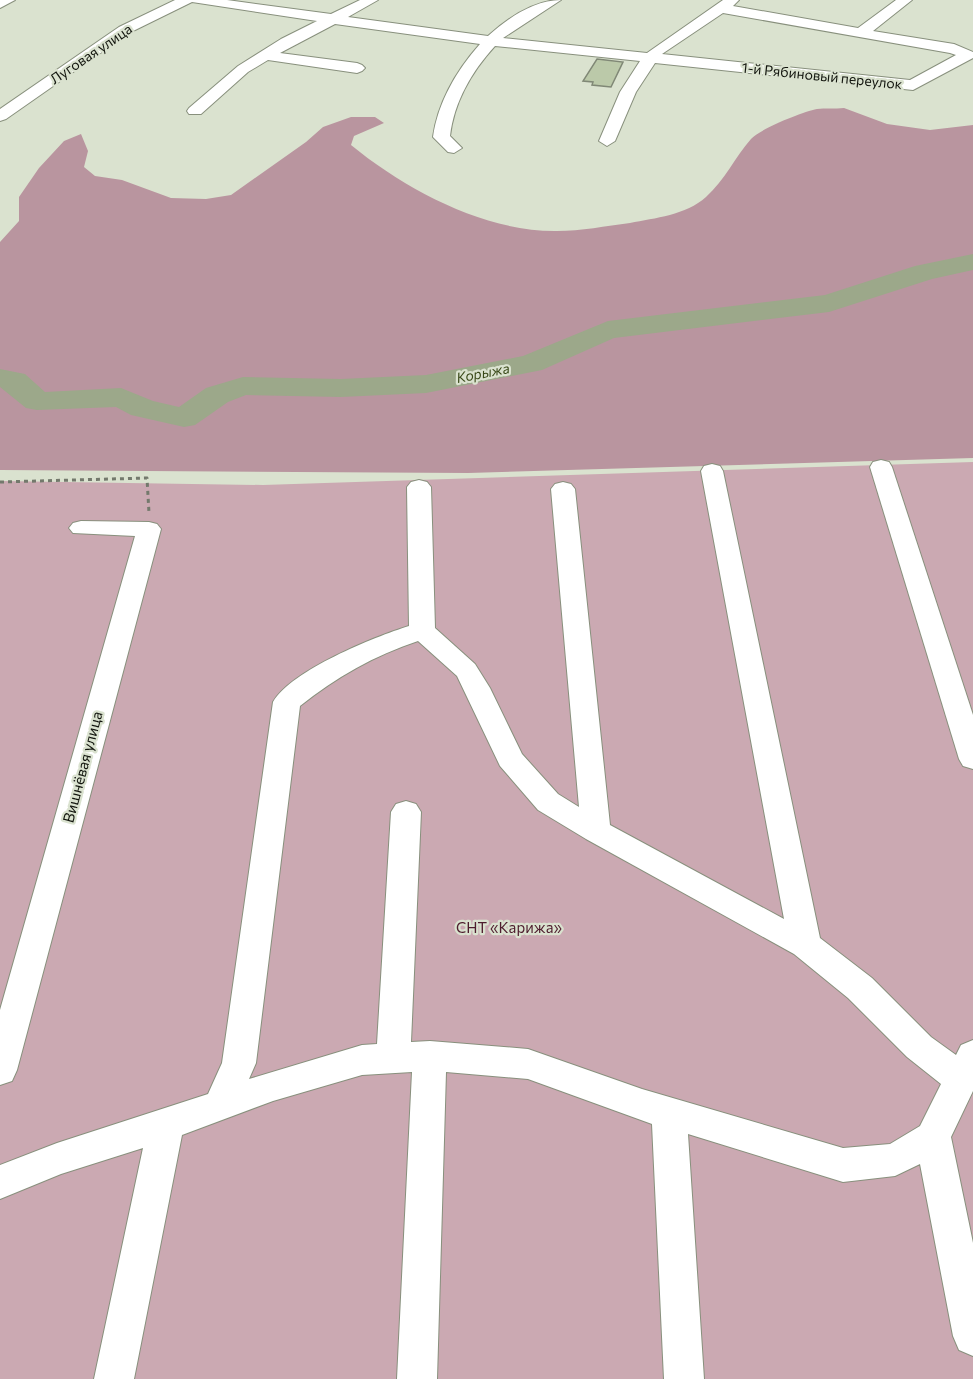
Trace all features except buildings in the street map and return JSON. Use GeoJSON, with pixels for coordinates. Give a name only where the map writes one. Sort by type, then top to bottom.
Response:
{"type":"FeatureCollection","features":[{"type":"Feature","properties":{"kind":"street"},"geometry":{"type":"LineString","coordinates":[[0,4],[8,0]]}},
{"type":"Feature","properties":{"kind":"street","name":"Луговая улица"},"geometry":{"type":"LineString","coordinates":[[0,116],[124,30],[186,0]]}},
{"type":"Feature","properties":{"kind":"street"},"geometry":{"type":"LineString","coordinates":[[197,0],[491,41],[650,57]]}},
{"type":"Feature","properties":{"kind":"street"},"geometry":{"type":"LineString","coordinates":[[195,111],[243,69],[265,55],[286,42],[371,0]]}},
{"type":"Feature","properties":{"kind":"street"},"geometry":{"type":"LineString","coordinates":[[454,148],[441,137],[442,120],[462,81],[491,41],[513,24],[554,0]]}},
{"type":"Feature","properties":{"kind":"street"},"geometry":{"type":"LineString","coordinates":[[607,141],[629,86],[650,57],[726,4],[861,33],[905,0]]}},
{"type":"Feature","properties":{"kind":"street","name":"1-й Рябиновый переулок"},"geometry":{"type":"LineString","coordinates":[[650,57],[913,85],[968,55],[954,49],[861,33]]}},
{"type":"Feature","properties":{"kind":"street"},"geometry":{"type":"LineString","coordinates":[[265,55],[357,68]]}},
{"type":"Feature","properties":{"kind":"street"},"geometry":{"type":"LineString","coordinates":[[881,467],[973,759]]}},
{"type":"Feature","properties":{"kind":"street"},"geometry":{"type":"LineString","coordinates":[[712,471],[805,945]]}},
{"type":"Feature","properties":{"kind":"street"},"geometry":{"type":"LineString","coordinates":[[0,1182],[57,1159],[166,1125],[272,1086],[362,1060],[430,1056],[528,1064],[669,1113],[843,1165],[895,1160],[933,1137],[967,1066],[919,1047],[860,988],[805,945],[596,831],[549,802],[532,787],[510,759],[466,670],[422,631],[418,487]]}},
{"type":"Feature","properties":{"kind":"street"},"geometry":{"type":"LineString","coordinates":[[563,489],[596,831]]}},
{"type":"Feature","properties":{"kind":"street","name":"Вишнёвая улица"},"geometry":{"type":"LineString","coordinates":[[0,1070],[148,529],[81,528]]}},
{"type":"Feature","properties":{"kind":"street"},"geometry":{"type":"LineString","coordinates":[[219,1107],[239,1063],[287,702],[317,678],[373,648],[422,631]]}},
{"type":"Feature","properties":{"kind":"street"},"geometry":{"type":"LineString","coordinates":[[393,1059],[406,812]]}},
{"type":"Feature","properties":{"kind":"street"},"geometry":{"type":"LineString","coordinates":[[417,1379],[430,1056]]}},
{"type":"Feature","properties":{"kind":"street"},"geometry":{"type":"LineString","coordinates":[[669,1113],[684,1379]]}},
{"type":"Feature","properties":{"kind":"street"},"geometry":{"type":"LineString","coordinates":[[114,1379],[166,1125]]}},
{"type":"Feature","properties":{"kind":"street"},"geometry":{"type":"LineString","coordinates":[[933,1137],[973,1336]]}},
{"type":"Feature","properties":{"kind":"path"},"geometry":{"type":"LineString","coordinates":[[0,482],[147,478],[150,519]]}},
{"type":"Feature","properties":{"kind":"green space","name":"СНТ «Карижа»"},"geometry":{"type":"Polygon","coordinates":[[[973,462],[973,1379],[0,1379],[0,481],[263,485],[973,462]]]}},
{"type":"Feature","properties":{"kind":"shaded area"},"geometry":{"type":"Polygon","coordinates":[[[844,108],[887,124],[930,130],[973,125],[973,458],[468,473],[0,470],[0,242],[19,221],[19,197],[39,168],[64,141],[81,134],[88,151],[84,167],[95,176],[122,180],[171,198],[206,199],[231,195],[306,142],[323,127],[351,117],[375,117],[384,123],[354,136],[351,145],[396,178],[475,216],[530,229],[566,231],[630,223],[680,212],[698,203],[713,190],[745,146],[756,135],[782,121],[810,111],[844,108]]]}},
{"type":"Feature","properties":{"kind":"waterway","name":"Корыжа"},"geometry":{"type":"LineString","coordinates":[[0,378],[14,381],[37,401],[121,397],[142,408],[184,418],[217,395],[243,386],[341,388],[426,384],[531,364],[608,330],[829,303],[925,272],[973,262]]}}]}
